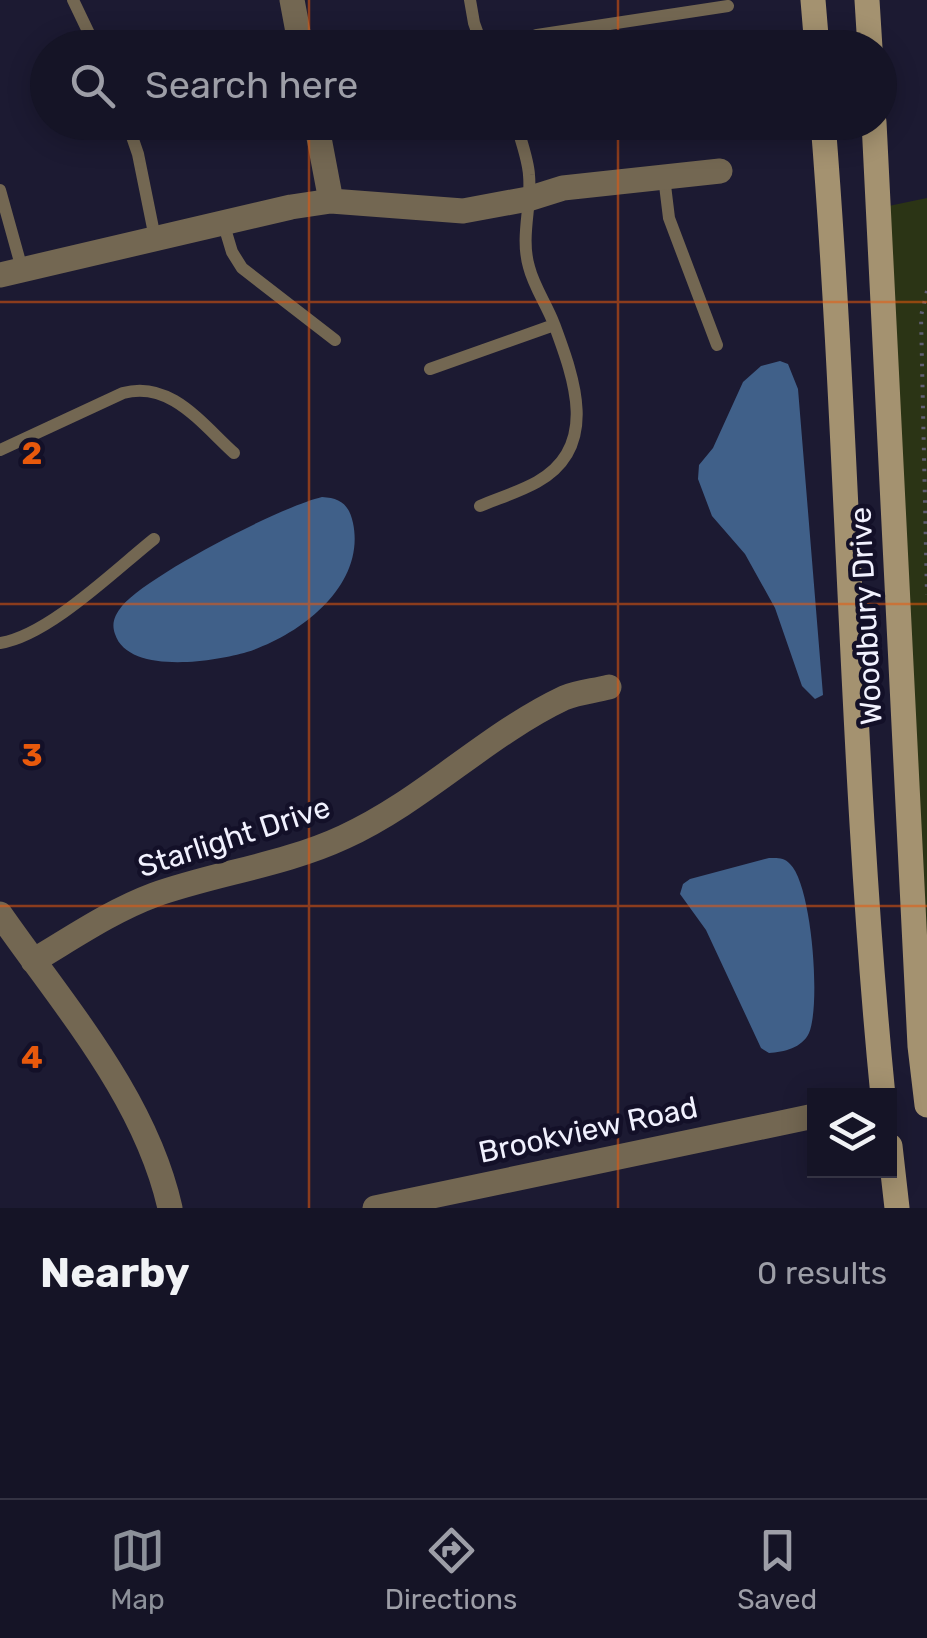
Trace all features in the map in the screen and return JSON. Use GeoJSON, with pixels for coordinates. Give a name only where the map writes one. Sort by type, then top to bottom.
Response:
{"type":"FeatureCollection","features":[{"type":"Feature","properties":{"kind":"main road"},"geometry":{"type":"LineString","coordinates":[[813,0],[816,30]]}},
{"type":"Feature","properties":{"kind":"main road"},"geometry":{"type":"LineString","coordinates":[[867,0],[869,30]]}},
{"type":"Feature","properties":{"kind":"main road","name":"Woodbury Drive"},"geometry":{"type":"LineString","coordinates":[[825,140],[834,251],[867,932],[882,1088]]}},
{"type":"Feature","properties":{"kind":"main road","name":"Woodbury Drive"},"geometry":{"type":"LineString","coordinates":[[875,140],[920,1046],[927,1105]]}},
{"type":"Feature","properties":{"kind":"main road"},"geometry":{"type":"LineString","coordinates":[[894,1178],[898,1208]]}},
{"type":"Feature","properties":{"kind":"street"},"geometry":{"type":"LineString","coordinates":[[292,0],[298,30]]}},
{"type":"Feature","properties":{"kind":"street"},"geometry":{"type":"LineString","coordinates":[[319,140],[331,201]]}},
{"type":"Feature","properties":{"kind":"street"},"geometry":{"type":"LineString","coordinates":[[11,272],[331,201],[463,210],[528,199],[563,188],[720,171]]}},
{"type":"Feature","properties":{"kind":"street","name":"Starlight Drive"},"geometry":{"type":"LineString","coordinates":[[33,961],[103,919],[152,896],[343,838],[386,816],[536,714],[568,696],[609,688]]}},
{"type":"Feature","properties":{"kind":"street"},"geometry":{"type":"LineString","coordinates":[[0,914],[123,1090],[162,1174],[170,1208]]}},
{"type":"Feature","properties":{"kind":"street","name":"Brookview Road"},"geometry":{"type":"LineString","coordinates":[[374,1208],[807,1117]]}},
{"type":"Feature","properties":{"kind":"lane"},"geometry":{"type":"LineString","coordinates":[[74,0],[88,30]]}},
{"type":"Feature","properties":{"kind":"lane"},"geometry":{"type":"LineString","coordinates":[[470,0],[476,30]]}},
{"type":"Feature","properties":{"kind":"lane"},"geometry":{"type":"LineString","coordinates":[[569,30],[728,6]]}},
{"type":"Feature","properties":{"kind":"lane"},"geometry":{"type":"LineString","coordinates":[[133,140],[155,238]]}},
{"type":"Feature","properties":{"kind":"lane"},"geometry":{"type":"LineString","coordinates":[[480,506],[538,481],[560,464],[574,442],[576,400],[554,325],[529,267],[524,232],[529,175],[520,140]]}},
{"type":"Feature","properties":{"kind":"lane"},"geometry":{"type":"LineString","coordinates":[[664,177],[669,218],[716,345]]}},
{"type":"Feature","properties":{"kind":"lane"},"geometry":{"type":"LineString","coordinates":[[0,190],[11,272]]}},
{"type":"Feature","properties":{"kind":"lane"},"geometry":{"type":"LineString","coordinates":[[223,222],[232,252],[242,268],[335,340]]}},
{"type":"Feature","properties":{"kind":"lane"},"geometry":{"type":"LineString","coordinates":[[430,369],[554,325]]}},
{"type":"Feature","properties":{"kind":"lane"},"geometry":{"type":"LineString","coordinates":[[0,450],[140,388],[173,398],[234,453]]}},
{"type":"Feature","properties":{"kind":"lane"},"geometry":{"type":"LineString","coordinates":[[0,643],[15,641],[42,628],[154,539]]}},
{"type":"Feature","properties":{"kind":"path"},"geometry":{"type":"LineString","coordinates":[[927,291],[921,316],[927,595]]}},
{"type":"Feature","properties":{"kind":"green space"},"geometry":{"type":"Polygon","coordinates":[[[927,198],[927,1105],[879,208],[927,198]]]}},
{"type":"Feature","properties":{"kind":"water"},"geometry":{"type":"Polygon","coordinates":[[[780,361],[788,364],[798,389],[823,695],[815,699],[802,686],[775,608],[745,554],[712,516],[698,479],[699,465],[713,448],[743,382],[761,366],[780,361]]]}},
{"type":"Feature","properties":{"kind":"water"},"geometry":{"type":"Polygon","coordinates":[[[322,497],[339,501],[349,511],[354,546],[350,567],[339,587],[308,620],[247,652],[194,662],[154,660],[136,656],[123,647],[115,634],[114,619],[136,593],[216,544],[322,497]]]}},
{"type":"Feature","properties":{"kind":"water"},"geometry":{"type":"Polygon","coordinates":[[[769,858],[783,859],[798,876],[809,919],[814,998],[813,1019],[806,1038],[792,1048],[769,1053],[761,1048],[706,930],[680,894],[683,884],[690,879],[769,858]]]}}]}
